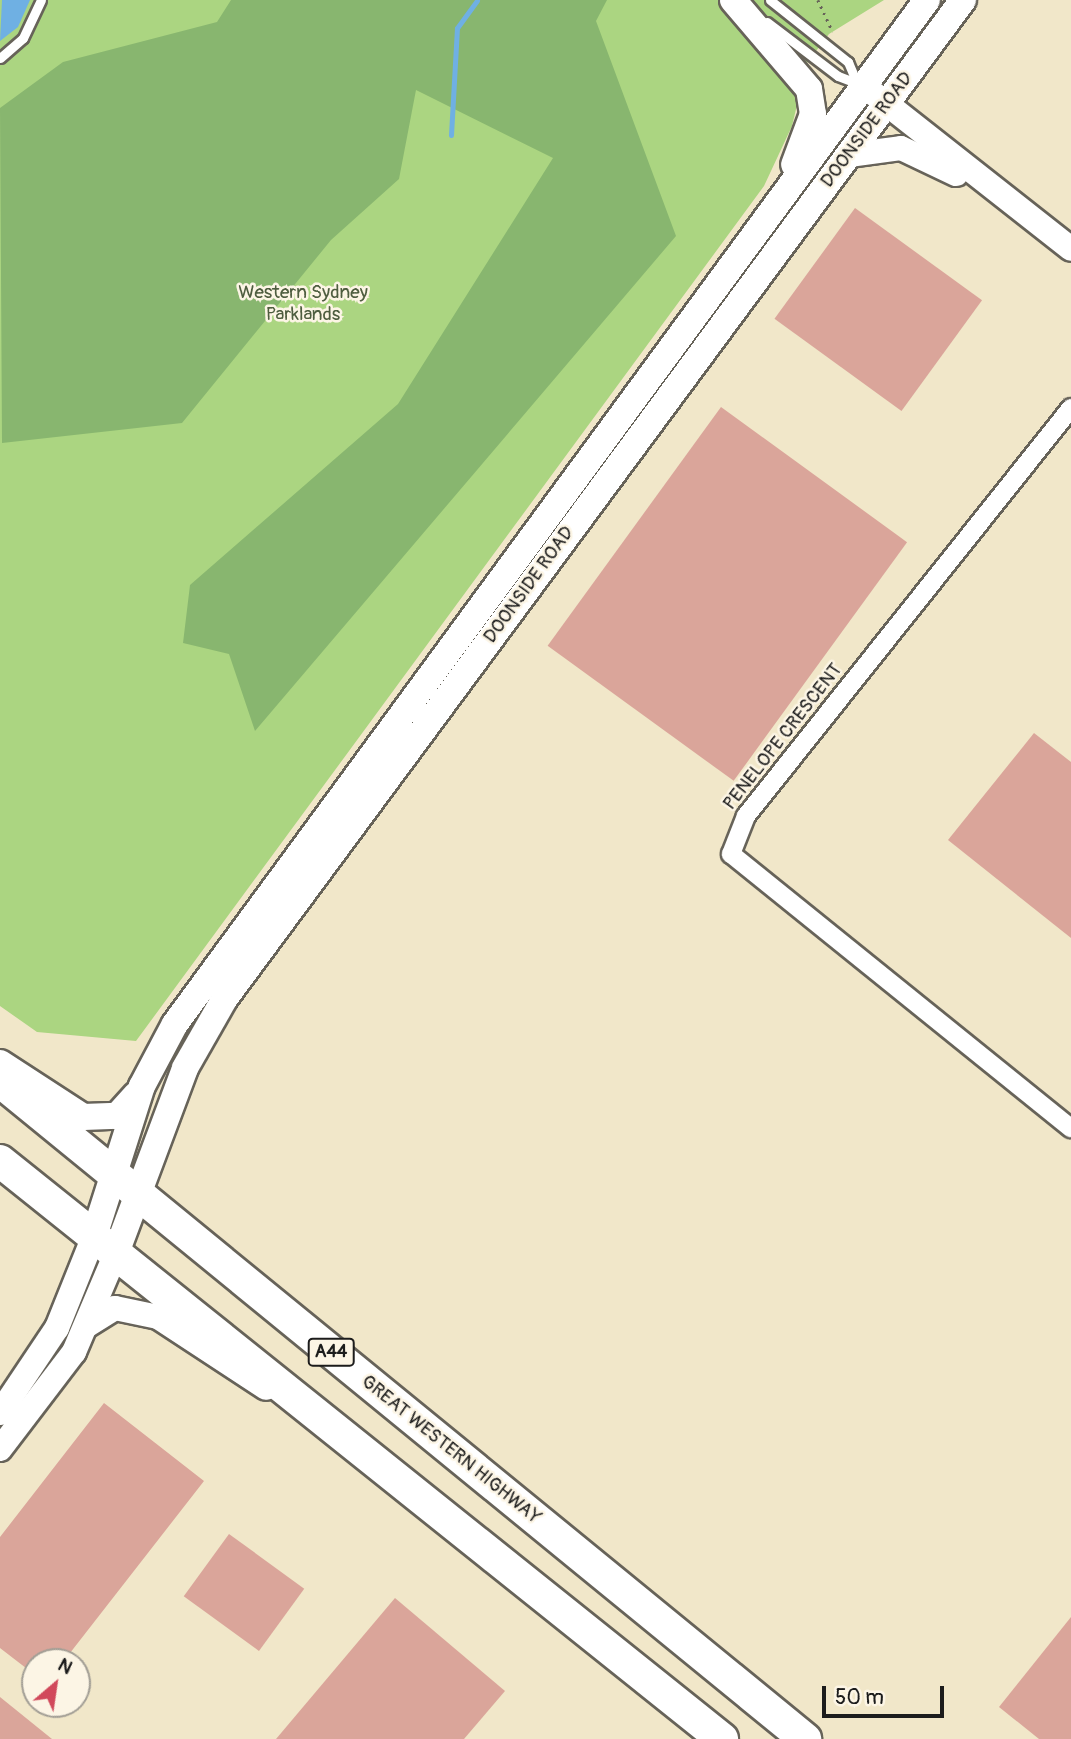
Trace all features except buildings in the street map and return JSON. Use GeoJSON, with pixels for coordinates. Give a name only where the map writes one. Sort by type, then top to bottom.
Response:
{"type":"FeatureCollection","features":[{"type":"Feature","properties":{"kind":"highway","name":"GREAT WESTERN HIGHWAY"},"geometry":{"type":"LineString","coordinates":[[0,1082],[805,1739]]}},
{"type":"Feature","properties":{"kind":"highway"},"geometry":{"type":"LineString","coordinates":[[0,1161],[722,1739]]}},
{"type":"Feature","properties":{"kind":"main road"},"geometry":{"type":"LineString","coordinates":[[735,0],[800,71],[811,93],[811,123],[784,193]]}},
{"type":"Feature","properties":{"kind":"main road","name":"DOONSIDE ROAD"},"geometry":{"type":"LineString","coordinates":[[105,1245],[114,1175],[142,1086],[175,1024],[784,193],[860,84],[927,0]]}},
{"type":"Feature","properties":{"kind":"main road","name":"DOONSIDE ROAD"},"geometry":{"type":"LineString","coordinates":[[105,1245],[138,1195],[186,1068],[225,998],[963,0]]}},
{"type":"Feature","properties":{"kind":"main road"},"geometry":{"type":"LineString","coordinates":[[860,84],[1071,249]]}},
{"type":"Feature","properties":{"kind":"main road"},"geometry":{"type":"LineString","coordinates":[[849,155],[883,146],[915,152],[1015,205]]}},
{"type":"Feature","properties":{"kind":"main road"},"geometry":{"type":"LineString","coordinates":[[0,1063],[92,1119],[117,1116],[142,1086]]}},
{"type":"Feature","properties":{"kind":"main road"},"geometry":{"type":"LineString","coordinates":[[0,1449],[59,1376],[86,1326],[105,1245]]}},
{"type":"Feature","properties":{"kind":"main road"},"geometry":{"type":"LineString","coordinates":[[0,1413],[57,1328],[105,1245]]}},
{"type":"Feature","properties":{"kind":"main road"},"geometry":{"type":"LineString","coordinates":[[86,1326],[115,1308],[158,1317],[249,1380],[296,1399]]}},
{"type":"Feature","properties":{"kind":"street","name":"PENELOPE CRESCENT"},"geometry":{"type":"LineString","coordinates":[[1071,408],[746,816],[731,854],[1071,1128]]}},
{"type":"Feature","properties":{"kind":"lane"},"geometry":{"type":"LineString","coordinates":[[0,58],[23,38],[41,0]]}},
{"type":"Feature","properties":{"kind":"lane"},"geometry":{"type":"LineString","coordinates":[[735,0],[838,76],[860,84]]}},
{"type":"Feature","properties":{"kind":"lane"},"geometry":{"type":"LineString","coordinates":[[770,0],[848,62],[860,84]]}},
{"type":"Feature","properties":{"kind":"path"},"geometry":{"type":"LineString","coordinates":[[818,0],[833,32]]}},
{"type":"Feature","properties":{"kind":"green space","name":"Western Sydney Parklands"},"geometry":{"type":"Polygon","coordinates":[[[0,0],[884,0],[829,34],[807,63],[792,126],[764,186],[136,1041],[37,1032],[0,1006],[0,0]]]}},
{"type":"Feature","properties":{"kind":"green space"},"geometry":{"type":"Polygon","coordinates":[[[231,0],[607,0],[596,21],[676,236],[255,731],[229,654],[183,643],[190,585],[398,404],[553,158],[416,90],[399,179],[331,240],[182,423],[2,443],[0,108],[63,62],[217,22],[231,0]]]}},
{"type":"Feature","properties":{"kind":"water"},"geometry":{"type":"Polygon","coordinates":[[[2,0],[30,0],[18,27],[0,41],[2,0]]]}},
{"type":"Feature","properties":{"kind":"waterway"},"geometry":{"type":"LineString","coordinates":[[451,135],[457,28],[477,0]]}}]}
